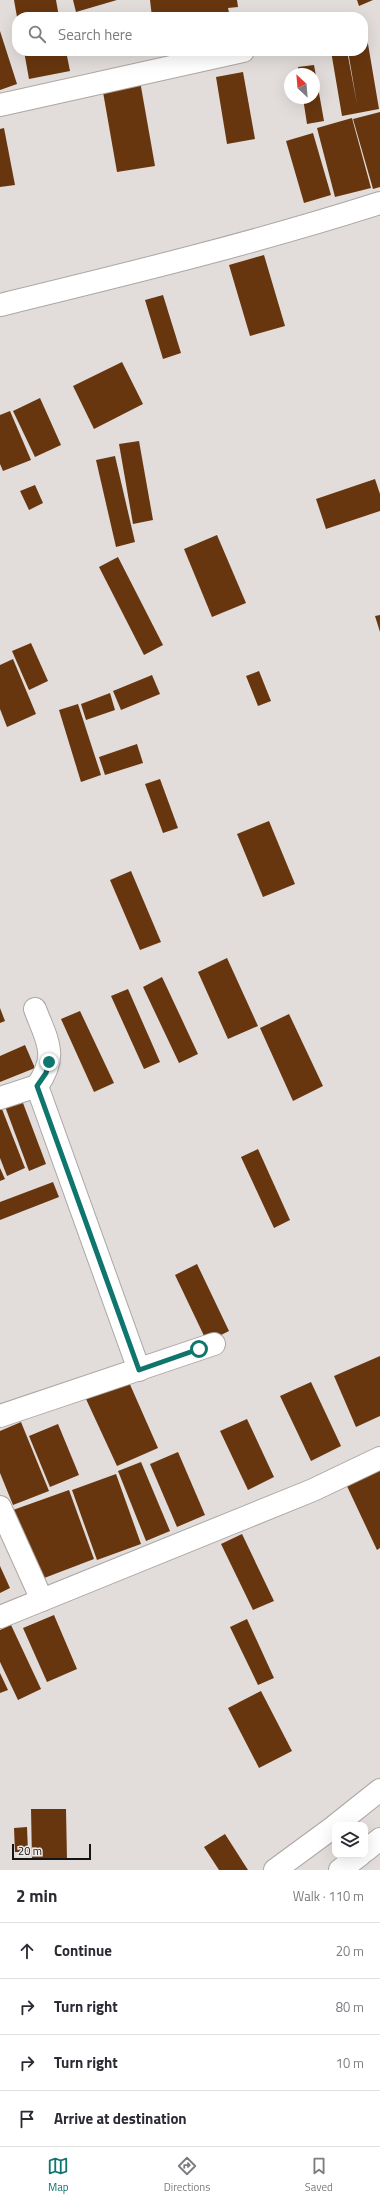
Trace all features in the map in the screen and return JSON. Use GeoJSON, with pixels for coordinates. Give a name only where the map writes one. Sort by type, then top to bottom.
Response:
{"type":"FeatureCollection","features":[{"type":"Feature","properties":{"kind":"main road"},"geometry":{"type":"LineString","coordinates":[[0,105],[220,56]]}},
{"type":"Feature","properties":{"kind":"main road"},"geometry":{"type":"LineString","coordinates":[[0,305],[128,273],[333,218],[380,203]]}},
{"type":"Feature","properties":{"kind":"main road"},"geometry":{"type":"LineString","coordinates":[[0,1098],[37,1086],[46,1073],[51,1052],[36,1009]]}},
{"type":"Feature","properties":{"kind":"main road"},"geometry":{"type":"LineString","coordinates":[[37,1086],[139,1370]]}},
{"type":"Feature","properties":{"kind":"main road"},"geometry":{"type":"LineString","coordinates":[[0,1416],[214,1344]]}},
{"type":"Feature","properties":{"kind":"main road"},"geometry":{"type":"LineString","coordinates":[[0,1617],[313,1490],[380,1458]]}},
{"type":"Feature","properties":{"kind":"main road"},"geometry":{"type":"LineString","coordinates":[[0,1507],[42,1600]]}},
{"type":"Feature","properties":{"kind":"main road"},"geometry":{"type":"LineString","coordinates":[[341,1822],[380,1790]]}},
{"type":"Feature","properties":{"kind":"main road"},"geometry":{"type":"LineString","coordinates":[[276,1870],[332,1829]]}},
{"type":"Feature","properties":{"kind":"main road"},"geometry":{"type":"LineString","coordinates":[[368,1849],[380,1839]]}},
{"type":"Feature","properties":{"kind":"main road"},"geometry":{"type":"LineString","coordinates":[[340,1870],[356,1858]]}},
{"type":"Feature","properties":{"kind":"building"},"geometry":{"type":"Polygon","coordinates":[[[14,0],[56,0],[58,12],[16,12],[14,0]]]}},
{"type":"Feature","properties":{"kind":"building"},"geometry":{"type":"Polygon","coordinates":[[[73,0],[117,0],[76,12],[73,0]]]}},
{"type":"Feature","properties":{"kind":"building"},"geometry":{"type":"Polygon","coordinates":[[[150,0],[237,0],[238,7],[228,8],[229,12],[151,12],[150,0]]]}},
{"type":"Feature","properties":{"kind":"building"},"geometry":{"type":"Polygon","coordinates":[[[357,0],[373,0],[359,6],[357,0]]]}},
{"type":"Feature","properties":{"kind":"building"},"geometry":{"type":"Polygon","coordinates":[[[0,31],[17,84],[0,90],[0,31]]]}},
{"type":"Feature","properties":{"kind":"building"},"geometry":{"type":"Polygon","coordinates":[[[368,44],[379,109],[342,116],[332,56],[348,56],[357,104],[349,56],[368,56],[368,44]]]}},
{"type":"Feature","properties":{"kind":"building"},"geometry":{"type":"Polygon","coordinates":[[[25,56],[67,56],[70,71],[29,79],[25,56]]]}},
{"type":"Feature","properties":{"kind":"building"},"geometry":{"type":"Polygon","coordinates":[[[314,65],[315,68],[298,68],[314,65]]]}},
{"type":"Feature","properties":{"kind":"building"},"geometry":{"type":"Polygon","coordinates":[[[243,72],[255,139],[227,144],[216,77],[243,72]]]}},
{"type":"Feature","properties":{"kind":"building"},"geometry":{"type":"Polygon","coordinates":[[[140,81],[155,166],[117,172],[103,92],[140,81]]]}},
{"type":"Feature","properties":{"kind":"building"},"geometry":{"type":"Polygon","coordinates":[[[320,99],[324,121],[307,124],[304,104],[320,104],[320,99]]]}},
{"type":"Feature","properties":{"kind":"building"},"geometry":{"type":"Polygon","coordinates":[[[380,112],[380,187],[373,189],[353,119],[380,112]]]}},
{"type":"Feature","properties":{"kind":"building"},"geometry":{"type":"Polygon","coordinates":[[[352,118],[371,188],[335,197],[317,128],[352,118]]]}},
{"type":"Feature","properties":{"kind":"building"},"geometry":{"type":"Polygon","coordinates":[[[4,128],[15,185],[0,187],[0,129],[4,128]]]}},
{"type":"Feature","properties":{"kind":"building"},"geometry":{"type":"Polygon","coordinates":[[[313,133],[331,195],[304,203],[286,141],[313,133]]]}},
{"type":"Feature","properties":{"kind":"building"},"geometry":{"type":"Polygon","coordinates":[[[264,255],[285,326],[250,336],[229,265],[264,255]]]}},
{"type":"Feature","properties":{"kind":"building"},"geometry":{"type":"Polygon","coordinates":[[[163,295],[181,353],[163,359],[145,300],[163,295]]]}},
{"type":"Feature","properties":{"kind":"building"},"geometry":{"type":"Polygon","coordinates":[[[122,362],[143,404],[94,429],[73,386],[122,362]]]}},
{"type":"Feature","properties":{"kind":"building"},"geometry":{"type":"Polygon","coordinates":[[[40,398],[61,445],[35,457],[13,411],[40,398]]]}},
{"type":"Feature","properties":{"kind":"building"},"geometry":{"type":"Polygon","coordinates":[[[10,411],[31,460],[3,471],[0,464],[0,415],[10,411]]]}},
{"type":"Feature","properties":{"kind":"building"},"geometry":{"type":"Polygon","coordinates":[[[139,441],[153,520],[133,524],[119,444],[139,441]]]}},
{"type":"Feature","properties":{"kind":"building"},"geometry":{"type":"Polygon","coordinates":[[[115,456],[135,542],[116,547],[96,460],[115,456]]]}},
{"type":"Feature","properties":{"kind":"building"},"geometry":{"type":"Polygon","coordinates":[[[375,479],[380,494],[380,511],[326,529],[316,499],[375,479]]]}},
{"type":"Feature","properties":{"kind":"building"},"geometry":{"type":"Polygon","coordinates":[[[35,485],[43,503],[29,510],[20,491],[35,485]]]}},
{"type":"Feature","properties":{"kind":"building"},"geometry":{"type":"Polygon","coordinates":[[[217,535],[246,603],[212,617],[184,549],[217,535]]]}},
{"type":"Feature","properties":{"kind":"building"},"geometry":{"type":"Polygon","coordinates":[[[118,557],[163,645],[144,655],[99,567],[118,557]]]}},
{"type":"Feature","properties":{"kind":"building"},"geometry":{"type":"Polygon","coordinates":[[[380,615],[380,632],[375,616],[380,615]]]}},
{"type":"Feature","properties":{"kind":"building"},"geometry":{"type":"Polygon","coordinates":[[[31,643],[48,681],[29,690],[12,651],[31,643]]]}},
{"type":"Feature","properties":{"kind":"building"},"geometry":{"type":"Polygon","coordinates":[[[13,659],[36,714],[7,727],[0,709],[0,665],[13,659]]]}},
{"type":"Feature","properties":{"kind":"building"},"geometry":{"type":"Polygon","coordinates":[[[259,671],[271,701],[258,706],[246,676],[259,671]]]}},
{"type":"Feature","properties":{"kind":"building"},"geometry":{"type":"Polygon","coordinates":[[[152,675],[160,694],[121,710],[113,691],[152,675]]]}},
{"type":"Feature","properties":{"kind":"building"},"geometry":{"type":"Polygon","coordinates":[[[110,693],[115,710],[86,720],[81,704],[110,693]]]}},
{"type":"Feature","properties":{"kind":"building"},"geometry":{"type":"Polygon","coordinates":[[[78,704],[101,775],[81,782],[59,710],[78,704]]]}},
{"type":"Feature","properties":{"kind":"building"},"geometry":{"type":"Polygon","coordinates":[[[137,744],[143,763],[105,775],[99,757],[137,744]]]}},
{"type":"Feature","properties":{"kind":"building"},"geometry":{"type":"Polygon","coordinates":[[[160,779],[178,828],[163,833],[145,784],[160,779]]]}},
{"type":"Feature","properties":{"kind":"building"},"geometry":{"type":"Polygon","coordinates":[[[269,821],[295,884],[263,897],[237,834],[269,821]]]}},
{"type":"Feature","properties":{"kind":"building"},"geometry":{"type":"Polygon","coordinates":[[[131,871],[161,942],[140,950],[110,880],[131,871]]]}},
{"type":"Feature","properties":{"kind":"building"},"geometry":{"type":"Polygon","coordinates":[[[227,958],[258,1026],[228,1039],[198,972],[227,958]]]}},
{"type":"Feature","properties":{"kind":"building"},"geometry":{"type":"Polygon","coordinates":[[[162,977],[198,1054],[179,1063],[143,987],[162,977]]]}},
{"type":"Feature","properties":{"kind":"building"},"geometry":{"type":"Polygon","coordinates":[[[128,989],[160,1062],[144,1069],[111,996],[128,989]]]}},
{"type":"Feature","properties":{"kind":"building"},"geometry":{"type":"Polygon","coordinates":[[[0,1008],[5,1021],[0,1023],[0,1008]]]}},
{"type":"Feature","properties":{"kind":"building"},"geometry":{"type":"Polygon","coordinates":[[[80,1011],[114,1083],[94,1092],[61,1019],[80,1011]]]}},
{"type":"Feature","properties":{"kind":"building"},"geometry":{"type":"Polygon","coordinates":[[[289,1014],[323,1086],[293,1101],[260,1028],[289,1014]]]}},
{"type":"Feature","properties":{"kind":"building"},"geometry":{"type":"Polygon","coordinates":[[[25,1045],[35,1068],[0,1082],[0,1056],[25,1045]]]}},
{"type":"Feature","properties":{"kind":"building"},"geometry":{"type":"Polygon","coordinates":[[[20,1095],[46,1164],[29,1171],[3,1101],[20,1095]]]}},
{"type":"Feature","properties":{"kind":"building"},"geometry":{"type":"Polygon","coordinates":[[[0,1104],[25,1168],[7,1176],[0,1158],[0,1104]]]}},
{"type":"Feature","properties":{"kind":"building"},"geometry":{"type":"Polygon","coordinates":[[[258,1149],[290,1220],[274,1228],[241,1157],[258,1149]]]}},
{"type":"Feature","properties":{"kind":"building"},"geometry":{"type":"Polygon","coordinates":[[[0,1168],[5,1179],[0,1181],[0,1168]]]}},
{"type":"Feature","properties":{"kind":"building"},"geometry":{"type":"Polygon","coordinates":[[[53,1182],[59,1197],[0,1220],[0,1202],[53,1182]]]}},
{"type":"Feature","properties":{"kind":"building"},"geometry":{"type":"Polygon","coordinates":[[[197,1264],[229,1331],[207,1342],[175,1275],[197,1264]]]}},
{"type":"Feature","properties":{"kind":"building"},"geometry":{"type":"Polygon","coordinates":[[[380,1356],[380,1416],[356,1427],[334,1376],[380,1356]]]}},
{"type":"Feature","properties":{"kind":"building"},"geometry":{"type":"Polygon","coordinates":[[[128,1380],[158,1448],[117,1466],[86,1399],[128,1380]]]}},
{"type":"Feature","properties":{"kind":"building"},"geometry":{"type":"Polygon","coordinates":[[[311,1382],[341,1446],[311,1461],[280,1396],[311,1382]]]}},
{"type":"Feature","properties":{"kind":"building"},"geometry":{"type":"Polygon","coordinates":[[[247,1419],[274,1477],[248,1490],[220,1431],[247,1419]]]}},
{"type":"Feature","properties":{"kind":"building"},"geometry":{"type":"Polygon","coordinates":[[[21,1422],[49,1491],[13,1505],[0,1473],[0,1431],[21,1422]]]}},
{"type":"Feature","properties":{"kind":"building"},"geometry":{"type":"Polygon","coordinates":[[[58,1424],[79,1475],[50,1487],[29,1436],[58,1424]]]}},
{"type":"Feature","properties":{"kind":"building"},"geometry":{"type":"Polygon","coordinates":[[[178,1452],[205,1515],[177,1527],[150,1464],[178,1452]]]}},
{"type":"Feature","properties":{"kind":"building"},"geometry":{"type":"Polygon","coordinates":[[[141,1462],[170,1531],[146,1541],[118,1471],[141,1462]]]}},
{"type":"Feature","properties":{"kind":"building"},"geometry":{"type":"Polygon","coordinates":[[[380,1468],[380,1548],[377,1550],[346,1484],[380,1468]]]}},
{"type":"Feature","properties":{"kind":"building"},"geometry":{"type":"Polygon","coordinates":[[[116,1474],[141,1544],[97,1560],[72,1490],[116,1474]]]}},
{"type":"Feature","properties":{"kind":"building"},"geometry":{"type":"Polygon","coordinates":[[[69,1490],[94,1559],[39,1580],[13,1510],[69,1490]]]}},
{"type":"Feature","properties":{"kind":"building"},"geometry":{"type":"Polygon","coordinates":[[[242,1534],[274,1601],[253,1610],[221,1544],[242,1534]]]}},
{"type":"Feature","properties":{"kind":"building"},"geometry":{"type":"Polygon","coordinates":[[[0,1566],[10,1588],[0,1593],[0,1566]]]}},
{"type":"Feature","properties":{"kind":"building"},"geometry":{"type":"Polygon","coordinates":[[[54,1615],[77,1669],[47,1682],[23,1628],[54,1615]]]}},
{"type":"Feature","properties":{"kind":"building"},"geometry":{"type":"Polygon","coordinates":[[[247,1619],[274,1678],[258,1685],[230,1627],[247,1619]]]}},
{"type":"Feature","properties":{"kind":"building"},"geometry":{"type":"Polygon","coordinates":[[[11,1625],[41,1689],[18,1700],[0,1662],[0,1630],[11,1625]]]}},
{"type":"Feature","properties":{"kind":"building"},"geometry":{"type":"Polygon","coordinates":[[[0,1673],[8,1690],[0,1693],[0,1673]]]}},
{"type":"Feature","properties":{"kind":"building"},"geometry":{"type":"Polygon","coordinates":[[[261,1691],[292,1751],[259,1768],[228,1708],[261,1691]]]}},
{"type":"Feature","properties":{"kind":"building"},"geometry":{"type":"Polygon","coordinates":[[[31,1809],[66,1809],[67,1860],[32,1860],[31,1809]]]}},
{"type":"Feature","properties":{"kind":"building"},"geometry":{"type":"Polygon","coordinates":[[[27,1827],[28,1852],[15,1852],[14,1828],[27,1827]]]}},
{"type":"Feature","properties":{"kind":"building"},"geometry":{"type":"Polygon","coordinates":[[[225,1834],[248,1870],[219,1870],[204,1847],[225,1834]]]}},
{"type":"Feature","properties":{"kind":"route"},"geometry":{"type":"LineString","coordinates":[[49,1062],[46,1073],[37,1086],[139,1370],[199,1349]]}}]}
